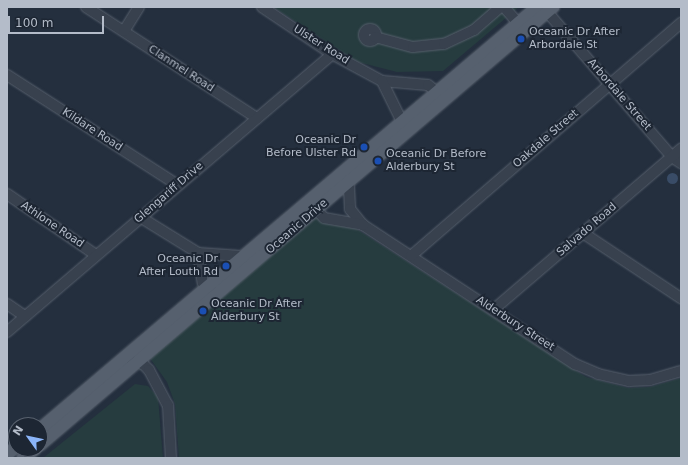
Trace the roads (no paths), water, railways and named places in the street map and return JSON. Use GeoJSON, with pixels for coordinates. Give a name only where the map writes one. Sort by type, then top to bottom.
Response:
{"type":"FeatureCollection","features":[{"type":"Feature","properties":{"kind":"main road","name":"Oceanic Drive"},"geometry":{"type":"LineString","coordinates":[[48,422],[240,260],[437,90],[545,8]]}},
{"type":"Feature","properties":{"kind":"main road","name":"Oceanic Drive"},"geometry":{"type":"LineString","coordinates":[[48,438],[445,99],[521,27]]}},
{"type":"Feature","properties":{"kind":"street","name":"Clanmel Road"},"geometry":{"type":"LineString","coordinates":[[86,7],[257,118]]}},
{"type":"Feature","properties":{"kind":"street"},"geometry":{"type":"LineString","coordinates":[[124,31],[139,7]]}},
{"type":"Feature","properties":{"kind":"street","name":"Ulster Road"},"geometry":{"type":"LineString","coordinates":[[262,7],[332,54],[382,81],[428,85],[437,90]]}},
{"type":"Feature","properties":{"kind":"street"},"geometry":{"type":"LineString","coordinates":[[375,37],[413,47],[444,44],[474,30],[500,7]]}},
{"type":"Feature","properties":{"kind":"street"},"geometry":{"type":"LineString","coordinates":[[504,7],[521,27]]}},
{"type":"Feature","properties":{"kind":"street","name":"Arbordale Street"},"geometry":{"type":"LineString","coordinates":[[545,8],[672,157],[681,163]]}},
{"type":"Feature","properties":{"kind":"street","name":"Oakdale Street"},"geometry":{"type":"LineString","coordinates":[[410,256],[681,23]]}},
{"type":"Feature","properties":{"kind":"street","name":"Glengariff Drive"},"geometry":{"type":"LineString","coordinates":[[7,332],[332,54]]}},
{"type":"Feature","properties":{"kind":"street","name":"Kildare Road"},"geometry":{"type":"LineString","coordinates":[[7,75],[178,185]]}},
{"type":"Feature","properties":{"kind":"street"},"geometry":{"type":"LineString","coordinates":[[382,81],[400,122],[408,131]]}},
{"type":"Feature","properties":{"kind":"street"},"geometry":{"type":"LineString","coordinates":[[437,90],[445,99]]}},
{"type":"Feature","properties":{"kind":"street","name":"Salvado Road"},"geometry":{"type":"LineString","coordinates":[[493,310],[681,149]]}},
{"type":"Feature","properties":{"kind":"street"},"geometry":{"type":"LineString","coordinates":[[336,177],[347,184]]}},
{"type":"Feature","properties":{"kind":"street","name":"Alderbury Street"},"geometry":{"type":"LineString","coordinates":[[347,184],[350,209],[362,226]]}},
{"type":"Feature","properties":{"kind":"street","name":"Athlone Road"},"geometry":{"type":"LineString","coordinates":[[7,194],[96,255]]}},
{"type":"Feature","properties":{"kind":"street","name":"Alderbury Street"},"geometry":{"type":"LineString","coordinates":[[310,200],[316,210],[324,218],[362,226],[575,364],[598,374],[643,380],[681,371]]}},
{"type":"Feature","properties":{"kind":"street"},"geometry":{"type":"LineString","coordinates":[[140,217],[198,253],[229,254],[240,260],[245,271]]}},
{"type":"Feature","properties":{"kind":"street"},"geometry":{"type":"LineString","coordinates":[[583,233],[681,298]]}},
{"type":"Feature","properties":{"kind":"street"},"geometry":{"type":"LineString","coordinates":[[198,253],[207,288],[219,293]]}},
{"type":"Feature","properties":{"kind":"street"},"geometry":{"type":"LineString","coordinates":[[7,304],[25,316]]}},
{"type":"Feature","properties":{"kind":"street"},"geometry":{"type":"LineString","coordinates":[[138,362],[141,343]]}},
{"type":"Feature","properties":{"kind":"street"},"geometry":{"type":"LineString","coordinates":[[106,373],[126,362],[138,362],[149,370],[168,405],[171,458]]}},
{"type":"Feature","properties":{"kind":"water"},"geometry":{"type":"Polygon","coordinates":[[[672,172],[676,174],[678,178],[676,182],[672,184],[668,182],[666,178],[668,174],[672,172]]]}},
{"type":"Feature","properties":{"kind":"place","name":"Oceanic Dr After Arbordale St"},"geometry":{"type":"Point","coordinates":[521,39]}},
{"type":"Feature","properties":{"kind":"place","name":"Oceanic Dr Before Ulster Rd"},"geometry":{"type":"Point","coordinates":[364,147]}},
{"type":"Feature","properties":{"kind":"place","name":"Oceanic Dr Before Alderbury St"},"geometry":{"type":"Point","coordinates":[378,161]}},
{"type":"Feature","properties":{"kind":"place","name":"Oceanic Dr After Louth Rd"},"geometry":{"type":"Point","coordinates":[226,266]}},
{"type":"Feature","properties":{"kind":"place","name":"Oceanic Dr After Alderbury St"},"geometry":{"type":"Point","coordinates":[203,311]}}]}
